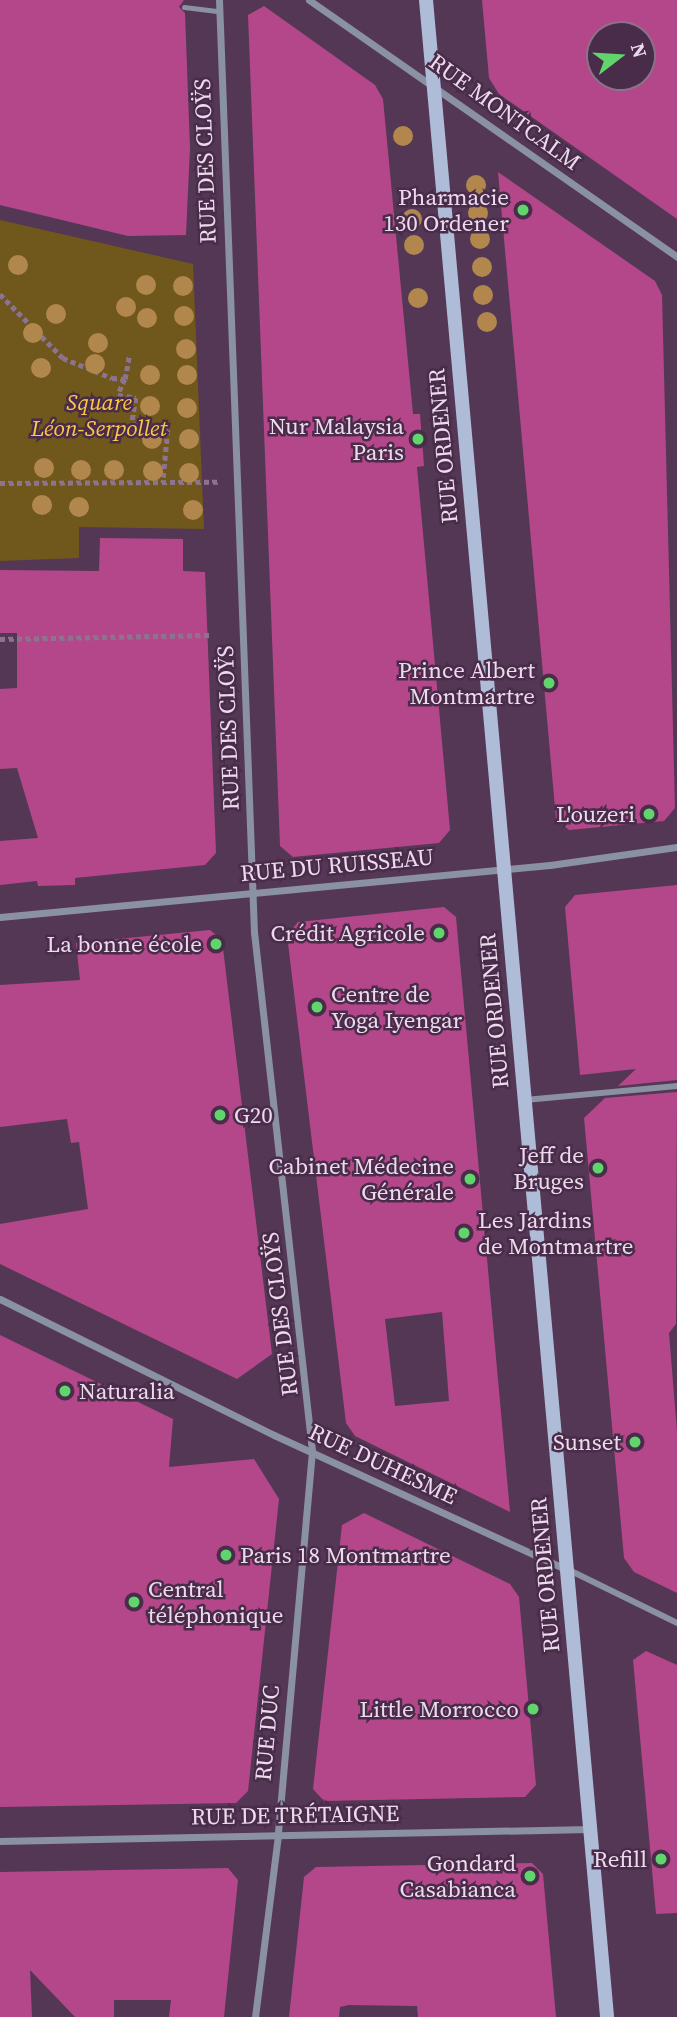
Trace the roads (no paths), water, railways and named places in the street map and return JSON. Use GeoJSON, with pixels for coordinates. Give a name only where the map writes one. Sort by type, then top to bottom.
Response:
{"type":"FeatureCollection","features":[{"type":"Feature","properties":{"kind":"main road","name":"RUE ORDENER"},"geometry":{"type":"LineString","coordinates":[[426,0],[607,2017]]}},
{"type":"Feature","properties":{"kind":"street","name":"RUE DES CLOŸS"},"geometry":{"type":"LineString","coordinates":[[219,0],[253,892],[312,1451]]}},
{"type":"Feature","properties":{"kind":"street","name":"RUE MONTCALM"},"geometry":{"type":"LineString","coordinates":[[309,0],[677,257]]}},
{"type":"Feature","properties":{"kind":"street","name":"RUE DU RUISSEAU"},"geometry":{"type":"LineString","coordinates":[[0,916],[505,870],[677,847]]}},
{"type":"Feature","properties":{"kind":"street"},"geometry":{"type":"LineString","coordinates":[[525,1100],[677,1086]]}},
{"type":"Feature","properties":{"kind":"street","name":"RUE DUHESME"},"geometry":{"type":"LineString","coordinates":[[0,1299],[312,1451],[677,1623]]}},
{"type":"Feature","properties":{"kind":"street","name":"RUE DUC"},"geometry":{"type":"LineString","coordinates":[[255,2017],[278,1835],[312,1451]]}},
{"type":"Feature","properties":{"kind":"street","name":"RUE DE TRÉTAIGNE"},"geometry":{"type":"LineString","coordinates":[[0,1841],[590,1829]]}},
{"type":"Feature","properties":{"kind":"lane"},"geometry":{"type":"LineString","coordinates":[[184,7],[219,11]]}},
{"type":"Feature","properties":{"kind":"place","name":"Pharmacie 130 Ordener"},"geometry":{"type":"Point","coordinates":[523,210]}},
{"type":"Feature","properties":{"kind":"place","name":"Nur Malaysia Paris"},"geometry":{"type":"Point","coordinates":[418,439]}},
{"type":"Feature","properties":{"kind":"place","name":"Prince Albert Montmartre"},"geometry":{"type":"Point","coordinates":[549,683]}},
{"type":"Feature","properties":{"kind":"place","name":"L'ouzeri"},"geometry":{"type":"Point","coordinates":[649,814]}},
{"type":"Feature","properties":{"kind":"place","name":"Crédit Agricole"},"geometry":{"type":"Point","coordinates":[439,933]}},
{"type":"Feature","properties":{"kind":"place","name":"La bonne école"},"geometry":{"type":"Point","coordinates":[216,944]}},
{"type":"Feature","properties":{"kind":"place","name":"Centre de Yoga Iyengar"},"geometry":{"type":"Point","coordinates":[317,1007]}},
{"type":"Feature","properties":{"kind":"place","name":"G20"},"geometry":{"type":"Point","coordinates":[220,1115]}},
{"type":"Feature","properties":{"kind":"place","name":"Jeff de Bruges"},"geometry":{"type":"Point","coordinates":[598,1168]}},
{"type":"Feature","properties":{"kind":"place","name":"Cabinet Médecine Générale"},"geometry":{"type":"Point","coordinates":[470,1179]}},
{"type":"Feature","properties":{"kind":"place","name":"Les Jardins de Montmartre"},"geometry":{"type":"Point","coordinates":[464,1233]}},
{"type":"Feature","properties":{"kind":"place","name":"Naturalia"},"geometry":{"type":"Point","coordinates":[65,1391]}},
{"type":"Feature","properties":{"kind":"place","name":"Sunset"},"geometry":{"type":"Point","coordinates":[635,1442]}},
{"type":"Feature","properties":{"kind":"place","name":"Paris 18 Montmartre"},"geometry":{"type":"Point","coordinates":[226,1555]}},
{"type":"Feature","properties":{"kind":"place","name":"Central téléphonique"},"geometry":{"type":"Point","coordinates":[134,1602]}},
{"type":"Feature","properties":{"kind":"place","name":"Little Morrocco"},"geometry":{"type":"Point","coordinates":[533,1709]}},
{"type":"Feature","properties":{"kind":"place","name":"Refill"},"geometry":{"type":"Point","coordinates":[661,1859]}},
{"type":"Feature","properties":{"kind":"place","name":"Gondard Casabianca"},"geometry":{"type":"Point","coordinates":[530,1876]}},
{"type":"Feature","properties":{"kind":"park label","name":"Square Léon-Serpollet"},"geometry":{"type":"Point","coordinates":[99,415]}}]}
